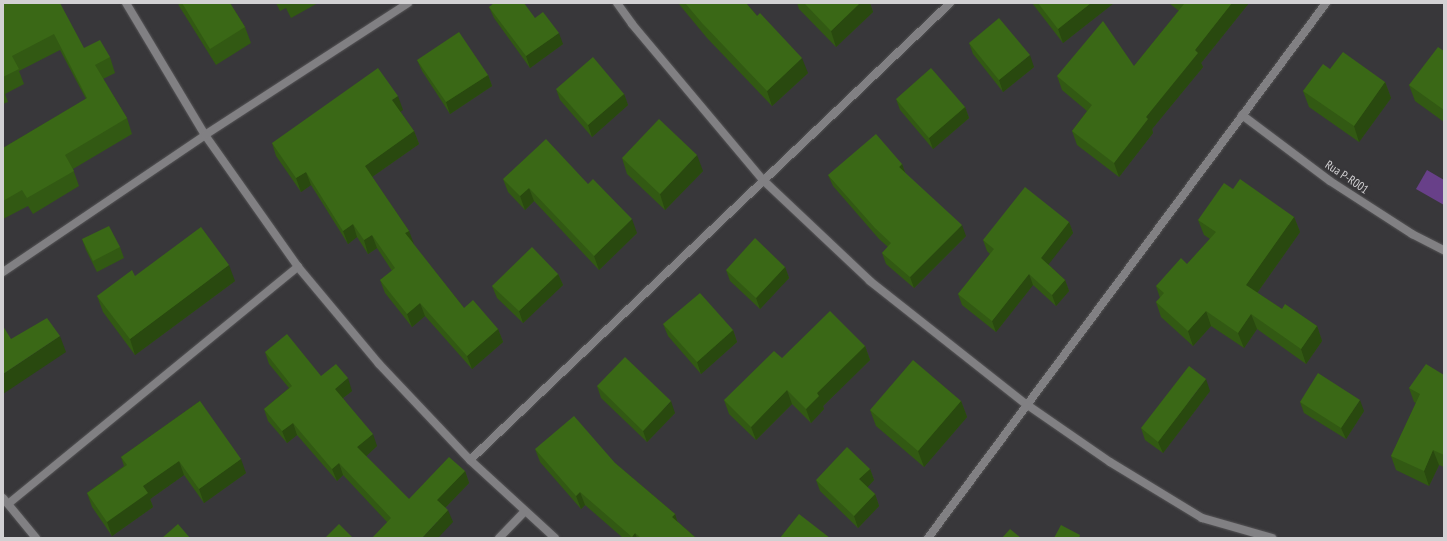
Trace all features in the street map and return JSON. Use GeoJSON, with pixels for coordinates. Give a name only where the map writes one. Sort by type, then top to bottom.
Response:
{"type":"FeatureCollection","features":[{"type":"Feature","properties":{"kind":"street"},"geometry":{"type":"LineString","coordinates":[[126,3],[205,135],[298,267],[379,364],[470,460],[555,538]]}},
{"type":"Feature","properties":{"kind":"street"},"geometry":{"type":"LineString","coordinates":[[3,272],[205,135],[408,3]]}},
{"type":"Feature","properties":{"kind":"street"},"geometry":{"type":"LineString","coordinates":[[617,3],[632,24],[763,180],[870,282],[1026,404],[1110,462],[1202,518],[1272,538]]}},
{"type":"Feature","properties":{"kind":"street"},"geometry":{"type":"LineString","coordinates":[[470,460],[950,3]]}},
{"type":"Feature","properties":{"kind":"street"},"geometry":{"type":"LineString","coordinates":[[928,538],[1026,404],[1326,3]]}},
{"type":"Feature","properties":{"kind":"street","name":"Rua P-R001"},"geometry":{"type":"LineString","coordinates":[[1242,115],[1330,181],[1412,234],[1444,250]]}},
{"type":"Feature","properties":{"kind":"street"},"geometry":{"type":"LineString","coordinates":[[36,538],[5,501],[298,267]]}},
{"type":"Feature","properties":{"kind":"street"},"geometry":{"type":"LineString","coordinates":[[499,538],[525,511]]}},
{"type":"Feature","properties":{"kind":"shaded area"},"geometry":{"type":"Polygon","coordinates":[[[1427,170],[1444,180],[1444,205],[1416,189],[1427,170]]]}},
{"type":"Feature","properties":{"kind":"building"},"geometry":{"type":"Polygon","coordinates":[[[3,3],[60,3],[84,48],[100,40],[110,57],[95,65],[127,118],[65,155],[74,171],[27,198],[22,190],[3,201],[3,148],[87,98],[54,34],[12,56],[19,69],[3,77],[3,3]]]}},
{"type":"Feature","properties":{"kind":"building"},"geometry":{"type":"Polygon","coordinates":[[[182,3],[230,3],[245,27],[210,49],[182,3]]]}},
{"type":"Feature","properties":{"kind":"building"},"geometry":{"type":"Polygon","coordinates":[[[494,3],[524,3],[535,18],[543,12],[559,33],[526,56],[489,7],[494,3]]]}},
{"type":"Feature","properties":{"kind":"building"},"geometry":{"type":"Polygon","coordinates":[[[685,3],[746,3],[757,16],[760,13],[802,58],[767,91],[685,3]]]}},
{"type":"Feature","properties":{"kind":"building"},"geometry":{"type":"Polygon","coordinates":[[[804,3],[860,3],[831,31],[804,3]]]}},
{"type":"Feature","properties":{"kind":"building"},"geometry":{"type":"Polygon","coordinates":[[[1038,3],[1091,3],[1058,29],[1038,3]]]}},
{"type":"Feature","properties":{"kind":"building"},"geometry":{"type":"Polygon","coordinates":[[[1182,3],[1232,3],[1195,50],[1198,53],[1146,117],[1148,119],[1114,163],[1072,131],[1092,105],[1057,76],[1103,21],[1134,66],[1184,4],[1182,3]]]}},
{"type":"Feature","properties":{"kind":"building"},"geometry":{"type":"Polygon","coordinates":[[[999,18],[1030,55],[999,80],[969,43],[999,18]]]}},
{"type":"Feature","properties":{"kind":"building"},"geometry":{"type":"Polygon","coordinates":[[[459,32],[488,75],[446,102],[417,60],[459,32]]]}},
{"type":"Feature","properties":{"kind":"building"},"geometry":{"type":"Polygon","coordinates":[[[1438,47],[1444,51],[1444,110],[1409,85],[1438,47]]]}},
{"type":"Feature","properties":{"kind":"building"},"geometry":{"type":"Polygon","coordinates":[[[1343,52],[1385,82],[1354,126],[1303,91],[1323,64],[1330,69],[1343,52]]]}},
{"type":"Feature","properties":{"kind":"building"},"geometry":{"type":"Polygon","coordinates":[[[593,57],[624,94],[588,125],[556,89],[593,57]]]}},
{"type":"Feature","properties":{"kind":"building"},"geometry":{"type":"Polygon","coordinates":[[[378,68],[398,96],[392,100],[414,131],[365,166],[409,231],[405,233],[464,308],[473,300],[498,329],[467,356],[420,303],[407,314],[380,280],[395,268],[372,235],[364,240],[353,224],[343,231],[306,172],[296,178],[272,143],[378,68]]]}},
{"type":"Feature","properties":{"kind":"building"},"geometry":{"type":"Polygon","coordinates":[[[931,68],[965,107],[929,138],[896,99],[931,68]]]}},
{"type":"Feature","properties":{"kind":"building"},"geometry":{"type":"Polygon","coordinates":[[[659,119],[697,155],[660,194],[622,158],[659,119]]]}},
{"type":"Feature","properties":{"kind":"building"},"geometry":{"type":"Polygon","coordinates":[[[876,134],[902,164],[899,167],[962,225],[910,277],[882,253],[891,243],[875,228],[828,175],[876,134]]]}},
{"type":"Feature","properties":{"kind":"building"},"geometry":{"type":"Polygon","coordinates":[[[546,139],[588,184],[593,179],[632,219],[594,256],[529,188],[520,196],[503,179],[546,139]]]}},
{"type":"Feature","properties":{"kind":"building"},"geometry":{"type":"Polygon","coordinates":[[[1240,179],[1294,217],[1246,285],[1282,309],[1285,304],[1317,326],[1301,349],[1251,314],[1238,333],[1206,311],[1188,331],[1156,302],[1164,293],[1156,286],[1181,258],[1187,264],[1216,232],[1198,220],[1224,183],[1233,189],[1240,179]]]}},
{"type":"Feature","properties":{"kind":"building"},"geometry":{"type":"Polygon","coordinates":[[[1025,187],[1069,222],[1041,258],[1065,280],[1052,295],[1029,274],[992,321],[958,294],[994,249],[983,240],[1025,187]]]}},
{"type":"Feature","properties":{"kind":"building"},"geometry":{"type":"Polygon","coordinates":[[[109,226],[120,247],[93,261],[82,239],[109,226]]]}},
{"type":"Feature","properties":{"kind":"building"},"geometry":{"type":"Polygon","coordinates":[[[201,227],[229,265],[130,339],[97,296],[132,270],[135,276],[201,227]]]}},
{"type":"Feature","properties":{"kind":"building"},"geometry":{"type":"Polygon","coordinates":[[[755,238],[785,267],[756,298],[726,270],[755,238]]]}},
{"type":"Feature","properties":{"kind":"building"},"geometry":{"type":"Polygon","coordinates":[[[532,247],[558,274],[519,311],[492,286],[532,247]]]}},
{"type":"Feature","properties":{"kind":"building"},"geometry":{"type":"Polygon","coordinates":[[[700,293],[733,330],[697,362],[663,324],[700,293]]]}},
{"type":"Feature","properties":{"kind":"building"},"geometry":{"type":"Polygon","coordinates":[[[830,311],[865,346],[817,393],[819,396],[806,409],[787,390],[751,427],[724,400],[774,351],[782,358],[830,311]]]}},
{"type":"Feature","properties":{"kind":"building"},"geometry":{"type":"Polygon","coordinates":[[[47,318],[60,336],[3,374],[3,326],[11,339],[47,318]]]}},
{"type":"Feature","properties":{"kind":"building"},"geometry":{"type":"Polygon","coordinates":[[[287,334],[321,376],[336,364],[348,378],[335,389],[373,434],[357,447],[409,499],[449,457],[465,471],[437,500],[448,510],[422,538],[372,538],[391,518],[339,463],[332,469],[293,423],[282,431],[264,409],[292,386],[265,352],[287,334]]]}},
{"type":"Feature","properties":{"kind":"building"},"geometry":{"type":"Polygon","coordinates":[[[625,357],[671,401],[643,431],[597,386],[625,357]]]}},
{"type":"Feature","properties":{"kind":"building"},"geometry":{"type":"Polygon","coordinates":[[[913,360],[961,401],[918,451],[870,410],[913,360]]]}},
{"type":"Feature","properties":{"kind":"building"},"geometry":{"type":"Polygon","coordinates":[[[1426,364],[1444,375],[1444,455],[1433,450],[1424,471],[1391,456],[1420,394],[1409,388],[1426,364]]]}},
{"type":"Feature","properties":{"kind":"building"},"geometry":{"type":"Polygon","coordinates":[[[1189,366],[1206,379],[1158,442],[1141,428],[1189,366]]]}},
{"type":"Feature","properties":{"kind":"building"},"geometry":{"type":"Polygon","coordinates":[[[1318,373],[1360,400],[1341,428],[1300,402],[1318,373]]]}},
{"type":"Feature","properties":{"kind":"building"},"geometry":{"type":"Polygon","coordinates":[[[200,401],[241,459],[199,489],[179,461],[143,486],[148,493],[107,522],[87,493],[127,465],[121,457],[200,401]]]}},
{"type":"Feature","properties":{"kind":"building"},"geometry":{"type":"Polygon","coordinates":[[[574,416],[615,463],[675,514],[672,517],[696,538],[641,538],[635,533],[632,537],[580,492],[576,496],[535,449],[574,416]]]}},
{"type":"Feature","properties":{"kind":"building"},"geometry":{"type":"Polygon","coordinates":[[[847,447],[870,469],[859,479],[875,494],[854,516],[816,480],[847,447]]]}},
{"type":"Feature","properties":{"kind":"building"},"geometry":{"type":"Polygon","coordinates":[[[799,514],[830,538],[780,538],[799,514]]]}},
{"type":"Feature","properties":{"kind":"building"},"geometry":{"type":"Polygon","coordinates":[[[178,524],[190,538],[162,538],[178,524]]]}},
{"type":"Feature","properties":{"kind":"building"},"geometry":{"type":"Polygon","coordinates":[[[339,524],[353,538],[325,538],[339,524]]]}},
{"type":"Feature","properties":{"kind":"building"},"geometry":{"type":"Polygon","coordinates":[[[1061,525],[1080,535],[1079,538],[1054,538],[1061,525]]]}},
{"type":"Feature","properties":{"kind":"building"},"geometry":{"type":"Polygon","coordinates":[[[1010,529],[1021,538],[1002,538],[1010,529]]]}}]}
